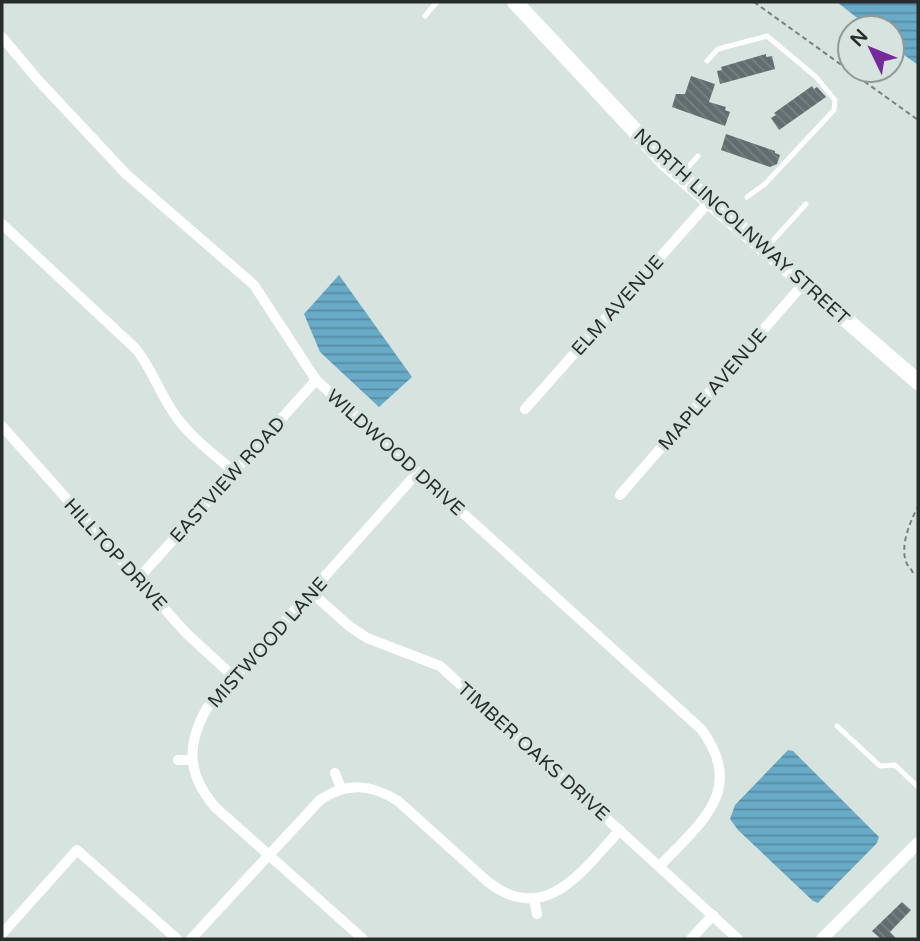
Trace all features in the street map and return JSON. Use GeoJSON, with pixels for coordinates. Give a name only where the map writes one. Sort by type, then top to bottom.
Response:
{"type":"FeatureCollection","features":[{"type":"Feature","properties":{"kind":"main road","name":"NORTH LINCOLNWAY STREET"},"geometry":{"type":"LineString","coordinates":[[515,2],[630,127],[680,176],[918,382]]}},
{"type":"Feature","properties":{"kind":"street","name":"WILDWOOD DRIVE"},"geometry":{"type":"LineString","coordinates":[[2,37],[37,80],[127,174],[254,285],[316,380],[701,729],[713,745],[719,760],[720,781],[716,800],[706,816],[660,866]]}},
{"type":"Feature","properties":{"kind":"street","name":"ELM AVENUE"},"geometry":{"type":"LineString","coordinates":[[526,409],[709,202]]}},
{"type":"Feature","properties":{"kind":"street"},"geometry":{"type":"LineString","coordinates":[[2,224],[136,349],[184,427],[234,471]]}},
{"type":"Feature","properties":{"kind":"street","name":"MAPLE AVENUE"},"geometry":{"type":"LineString","coordinates":[[620,495],[804,283]]}},
{"type":"Feature","properties":{"kind":"street","name":"EASTVIEW ROAD"},"geometry":{"type":"LineString","coordinates":[[138,579],[316,380]]}},
{"type":"Feature","properties":{"kind":"street","name":"HILLTOP DRIVE"},"geometry":{"type":"LineString","coordinates":[[2,426],[186,633],[234,677]]}},
{"type":"Feature","properties":{"kind":"street","name":"MISTWOOD LANE"},"geometry":{"type":"LineString","coordinates":[[192,760],[192,745],[197,726],[207,708],[418,472]]}},
{"type":"Feature","properties":{"kind":"street","name":"TIMBER OAKS DRIVE"},"geometry":{"type":"LineString","coordinates":[[311,592],[349,626],[367,638],[440,666],[737,939]]}},
{"type":"Feature","properties":{"kind":"street"},"geometry":{"type":"LineString","coordinates":[[178,760],[192,760],[195,775],[208,797],[363,939]]}},
{"type":"Feature","properties":{"kind":"street"},"geometry":{"type":"LineString","coordinates":[[335,773],[341,788]]}},
{"type":"Feature","properties":{"kind":"street"},"geometry":{"type":"LineString","coordinates":[[191,939],[320,800],[341,788],[372,788],[386,793],[498,891],[522,899],[551,895],[567,887],[620,830]]}},
{"type":"Feature","properties":{"kind":"street"},"geometry":{"type":"LineString","coordinates":[[822,939],[917,846]]}},
{"type":"Feature","properties":{"kind":"street"},"geometry":{"type":"LineString","coordinates":[[2,934],[77,850],[177,939]]}},
{"type":"Feature","properties":{"kind":"street"},"geometry":{"type":"LineString","coordinates":[[534,899],[537,914]]}},
{"type":"Feature","properties":{"kind":"street"},"geometry":{"type":"LineString","coordinates":[[691,939],[713,915]]}},
{"type":"Feature","properties":{"kind":"lane"},"geometry":{"type":"LineString","coordinates":[[425,16],[437,2]]}},
{"type":"Feature","properties":{"kind":"lane"},"geometry":{"type":"LineString","coordinates":[[707,61],[719,49],[767,36],[816,77],[835,100],[834,110],[765,184],[747,197]]}},
{"type":"Feature","properties":{"kind":"lane"},"geometry":{"type":"LineString","coordinates":[[680,176],[698,156]]}},
{"type":"Feature","properties":{"kind":"lane"},"geometry":{"type":"LineString","coordinates":[[764,249],[806,204]]}},
{"type":"Feature","properties":{"kind":"lane"},"geometry":{"type":"LineString","coordinates":[[837,726],[880,766],[895,765],[918,787]]}},
{"type":"Feature","properties":{"kind":"path"},"geometry":{"type":"LineString","coordinates":[[754,2],[918,120]]}},
{"type":"Feature","properties":{"kind":"path"},"geometry":{"type":"LineString","coordinates":[[913,573],[907,565],[905,550],[911,519],[918,507]]}},
{"type":"Feature","properties":{"kind":"water"},"geometry":{"type":"Polygon","coordinates":[[[837,2],[918,2],[918,65],[906,56],[906,14],[852,14],[837,2]]]}},
{"type":"Feature","properties":{"kind":"water"},"geometry":{"type":"Polygon","coordinates":[[[339,275],[412,377],[379,407],[320,352],[304,314],[339,275]]]}},
{"type":"Feature","properties":{"kind":"water"},"geometry":{"type":"Polygon","coordinates":[[[788,750],[793,751],[879,837],[877,843],[818,903],[738,830],[730,819],[735,805],[788,750]]]}},
{"type":"Feature","properties":{"kind":"building"},"geometry":{"type":"Polygon","coordinates":[[[766,54],[766,57],[772,56],[775,69],[720,84],[717,71],[722,70],[721,67],[766,54]]]}},
{"type":"Feature","properties":{"kind":"building"},"geometry":{"type":"Polygon","coordinates":[[[691,76],[715,84],[709,102],[726,107],[725,110],[730,112],[725,126],[672,107],[676,94],[685,94],[691,76]]]}},
{"type":"Feature","properties":{"kind":"building"},"geometry":{"type":"Polygon","coordinates":[[[812,86],[814,89],[817,87],[826,97],[779,130],[771,118],[776,115],[774,113],[812,86]]]}},
{"type":"Feature","properties":{"kind":"building"},"geometry":{"type":"Polygon","coordinates":[[[726,134],[775,151],[780,155],[777,164],[770,167],[721,150],[726,134]]]}},
{"type":"Feature","properties":{"kind":"building"},"geometry":{"type":"Polygon","coordinates":[[[902,902],[911,910],[890,932],[897,939],[881,939],[872,931],[902,902]]]}}]}
